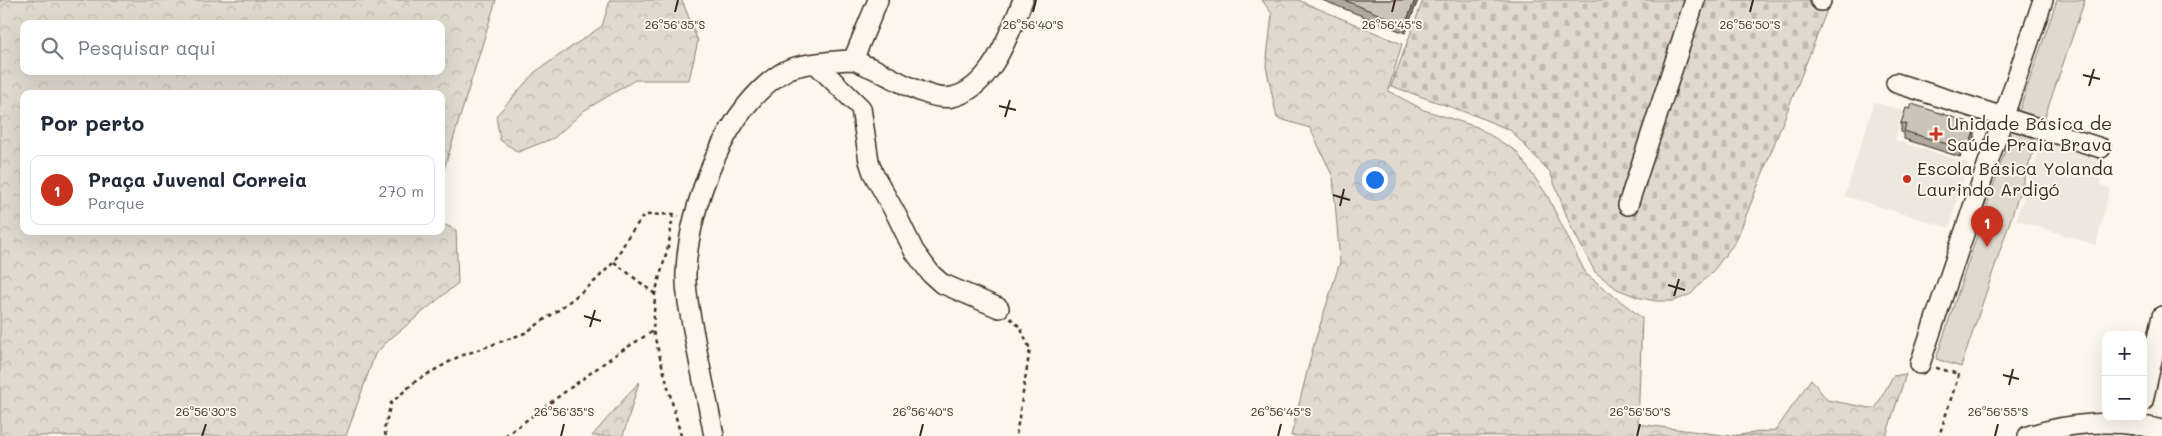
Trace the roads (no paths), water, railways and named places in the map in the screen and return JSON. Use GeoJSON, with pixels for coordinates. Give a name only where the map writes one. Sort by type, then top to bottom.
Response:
{"type":"FeatureCollection","features":[{"type":"Feature","properties":{"kind":"street"},"geometry":{"type":"LineString","coordinates":[[853,60],[878,0]]}},
{"type":"Feature","properties":{"kind":"street"},"geometry":{"type":"LineString","coordinates":[[714,436],[688,300],[686,272],[694,222],[714,158],[728,131],[748,102],[768,82],[790,69],[853,60],[932,96],[951,98],[965,92],[980,82],[994,64],[1023,0]]}},
{"type":"Feature","properties":{"kind":"street"},"geometry":{"type":"LineString","coordinates":[[1628,205],[1695,0]]}},
{"type":"Feature","properties":{"kind":"street"},"geometry":{"type":"LineString","coordinates":[[1920,364],[2043,0]]}},
{"type":"Feature","properties":{"kind":"street"},"geometry":{"type":"LineString","coordinates":[[816,64],[861,108],[869,161],[873,173],[920,261],[941,282],[999,308]]}},
{"type":"Feature","properties":{"kind":"street"},"geometry":{"type":"LineString","coordinates":[[1896,84],[2101,148]]}},
{"type":"Feature","properties":{"kind":"street"},"geometry":{"type":"LineString","coordinates":[[2147,382],[2162,316]]}},
{"type":"Feature","properties":{"kind":"street"},"geometry":{"type":"LineString","coordinates":[[2028,436],[2053,428],[2080,424],[2139,421],[2162,430]]}},
{"type":"Feature","properties":{"kind":"place","name":"Unidade Básica de Saúde Praia Brava"},"geometry":{"type":"Point","coordinates":[1936,134]}},
{"type":"Feature","properties":{"kind":"place","name":"Escola Básica Yolanda Laurindo Ardigó"},"geometry":{"type":"Point","coordinates":[1907,179]}},
{"type":"Feature","properties":{"kind":"place","name":"Praça Juvenal Correia"},"geometry":{"type":"Point","coordinates":[1987,247]}}]}
